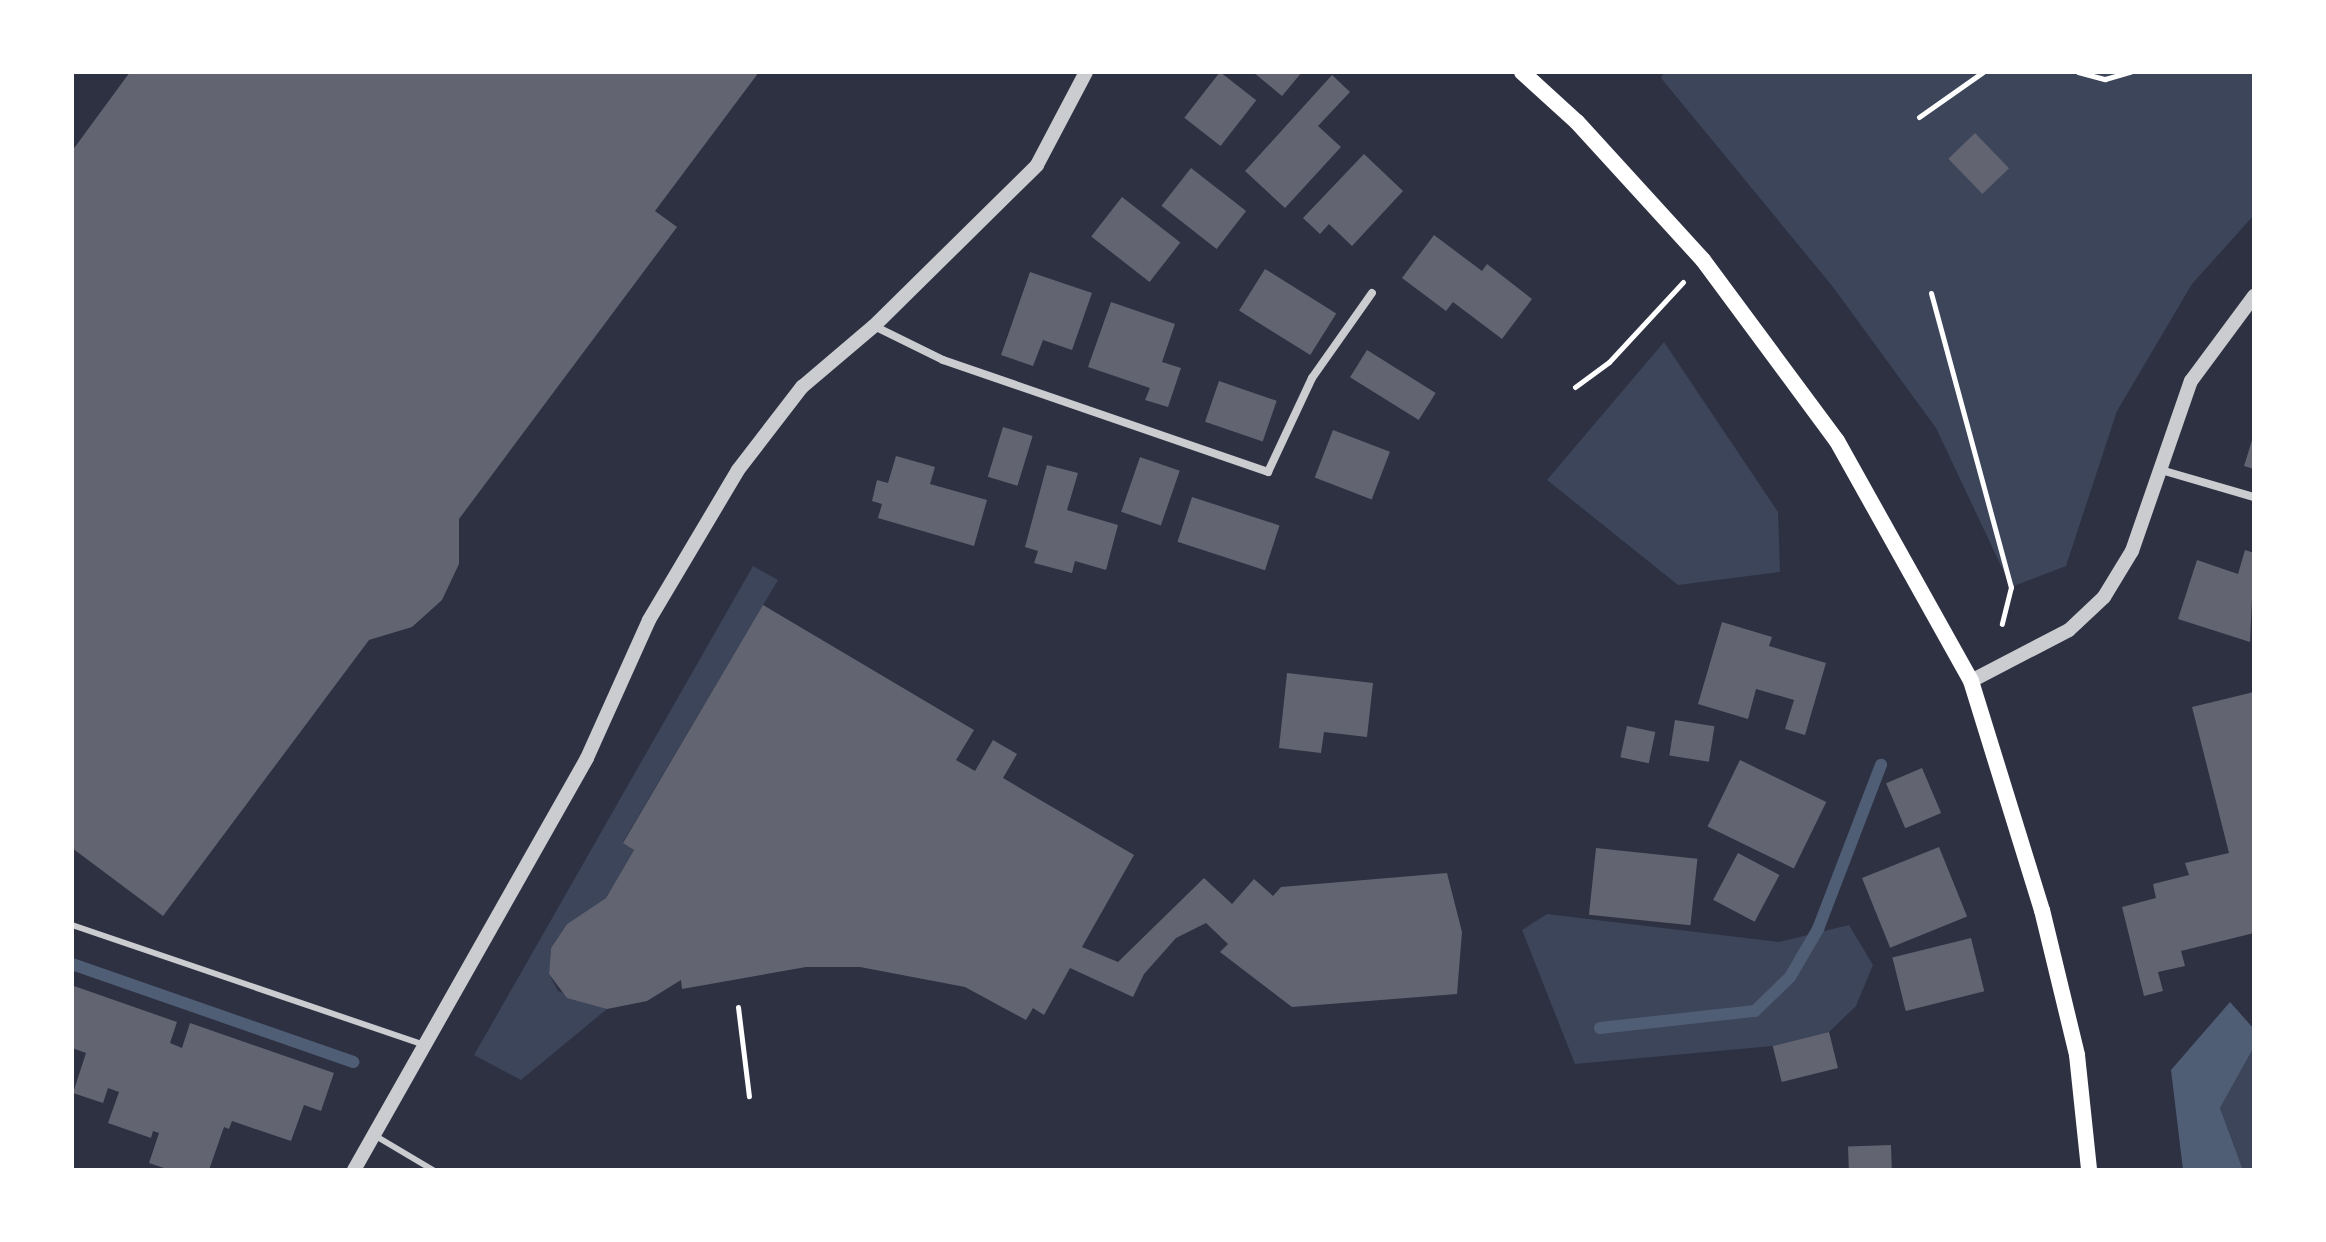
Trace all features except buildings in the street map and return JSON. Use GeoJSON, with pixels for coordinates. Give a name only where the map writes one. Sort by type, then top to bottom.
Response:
{"type":"FeatureCollection","features":[{"type":"Feature","properties":{"kind":"main road"},"geometry":{"type":"LineString","coordinates":[[1522,72],[1577,122],[1703,260],[1837,441],[1971,681],[2042,910],[2077,1055],[2089,1170]]}},
{"type":"Feature","properties":{"kind":"street"},"geometry":{"type":"LineString","coordinates":[[354,1170],[587,758],[649,620],[738,470],[802,387],[874,326],[1037,165],[1086,72]]}},
{"type":"Feature","properties":{"kind":"street"},"geometry":{"type":"LineString","coordinates":[[874,326],[943,360],[1268,472],[1312,378],[1372,293]]}},
{"type":"Feature","properties":{"kind":"street"},"geometry":{"type":"LineString","coordinates":[[1971,681],[2069,630],[2104,597],[2132,551],[2191,381],[2254,296]]}},
{"type":"Feature","properties":{"kind":"street"},"geometry":{"type":"LineString","coordinates":[[2161,470],[2254,497]]}},
{"type":"Feature","properties":{"kind":"lane"},"geometry":{"type":"LineString","coordinates":[[72,925],[424,1045]]}},
{"type":"Feature","properties":{"kind":"lane"},"geometry":{"type":"LineString","coordinates":[[374,1135],[433,1170]]}},
{"type":"Feature","properties":{"kind":"path"},"geometry":{"type":"LineString","coordinates":[[1919,117],[1983,72]]}},
{"type":"Feature","properties":{"kind":"path"},"geometry":{"type":"LineString","coordinates":[[2078,72],[2105,79],[2130,72]]}},
{"type":"Feature","properties":{"kind":"path"},"geometry":{"type":"LineString","coordinates":[[1575,387],[1609,362],[1703,260]]}},
{"type":"Feature","properties":{"kind":"path"},"geometry":{"type":"LineString","coordinates":[[1931,293],[2011,587],[2002,624]]}},
{"type":"Feature","properties":{"kind":"path"},"geometry":{"type":"LineString","coordinates":[[738,1007],[749,1096]]}},
{"type":"Feature","properties":{"kind":"shaded area"},"geometry":{"type":"Polygon","coordinates":[[[1664,72],[2254,72],[2254,215],[2192,284],[2117,411],[2066,566],[2011,587],[1936,428],[1833,287],[1661,78],[1664,72]]]}},
{"type":"Feature","properties":{"kind":"shaded area"},"geometry":{"type":"Polygon","coordinates":[[[1664,342],[1778,512],[1780,572],[1678,585],[1547,480],[1664,342]]]}},
{"type":"Feature","properties":{"kind":"shaded area"},"geometry":{"type":"Polygon","coordinates":[[[753,566],[778,580],[623,842],[634,850],[606,898],[567,924],[551,948],[549,974],[558,991],[607,1009],[521,1080],[474,1055],[753,566]]]}},
{"type":"Feature","properties":{"kind":"shaded area"},"geometry":{"type":"Polygon","coordinates":[[[1547,914],[1779,942],[1849,925],[1873,965],[1856,1006],[1829,1032],[1773,1046],[1575,1064],[1522,930],[1547,914]]]}},
{"type":"Feature","properties":{"kind":"shaded area"},"geometry":{"type":"Polygon","coordinates":[[[2230,1002],[2254,1029],[2254,1047],[2220,1108],[2243,1170],[2183,1170],[2171,1070],[2230,1002]]]}},
{"type":"Feature","properties":{"kind":"shaded area"},"geometry":{"type":"Polygon","coordinates":[[[2254,1047],[2254,1170],[2243,1170],[2220,1108],[2254,1047]]]}},
{"type":"Feature","properties":{"kind":"waterway"},"geometry":{"type":"LineString","coordinates":[[1600,1028],[1755,1011],[1790,977],[1818,929],[1881,765]]}},
{"type":"Feature","properties":{"kind":"waterway"},"geometry":{"type":"LineString","coordinates":[[72,964],[353,1062]]}}]}
